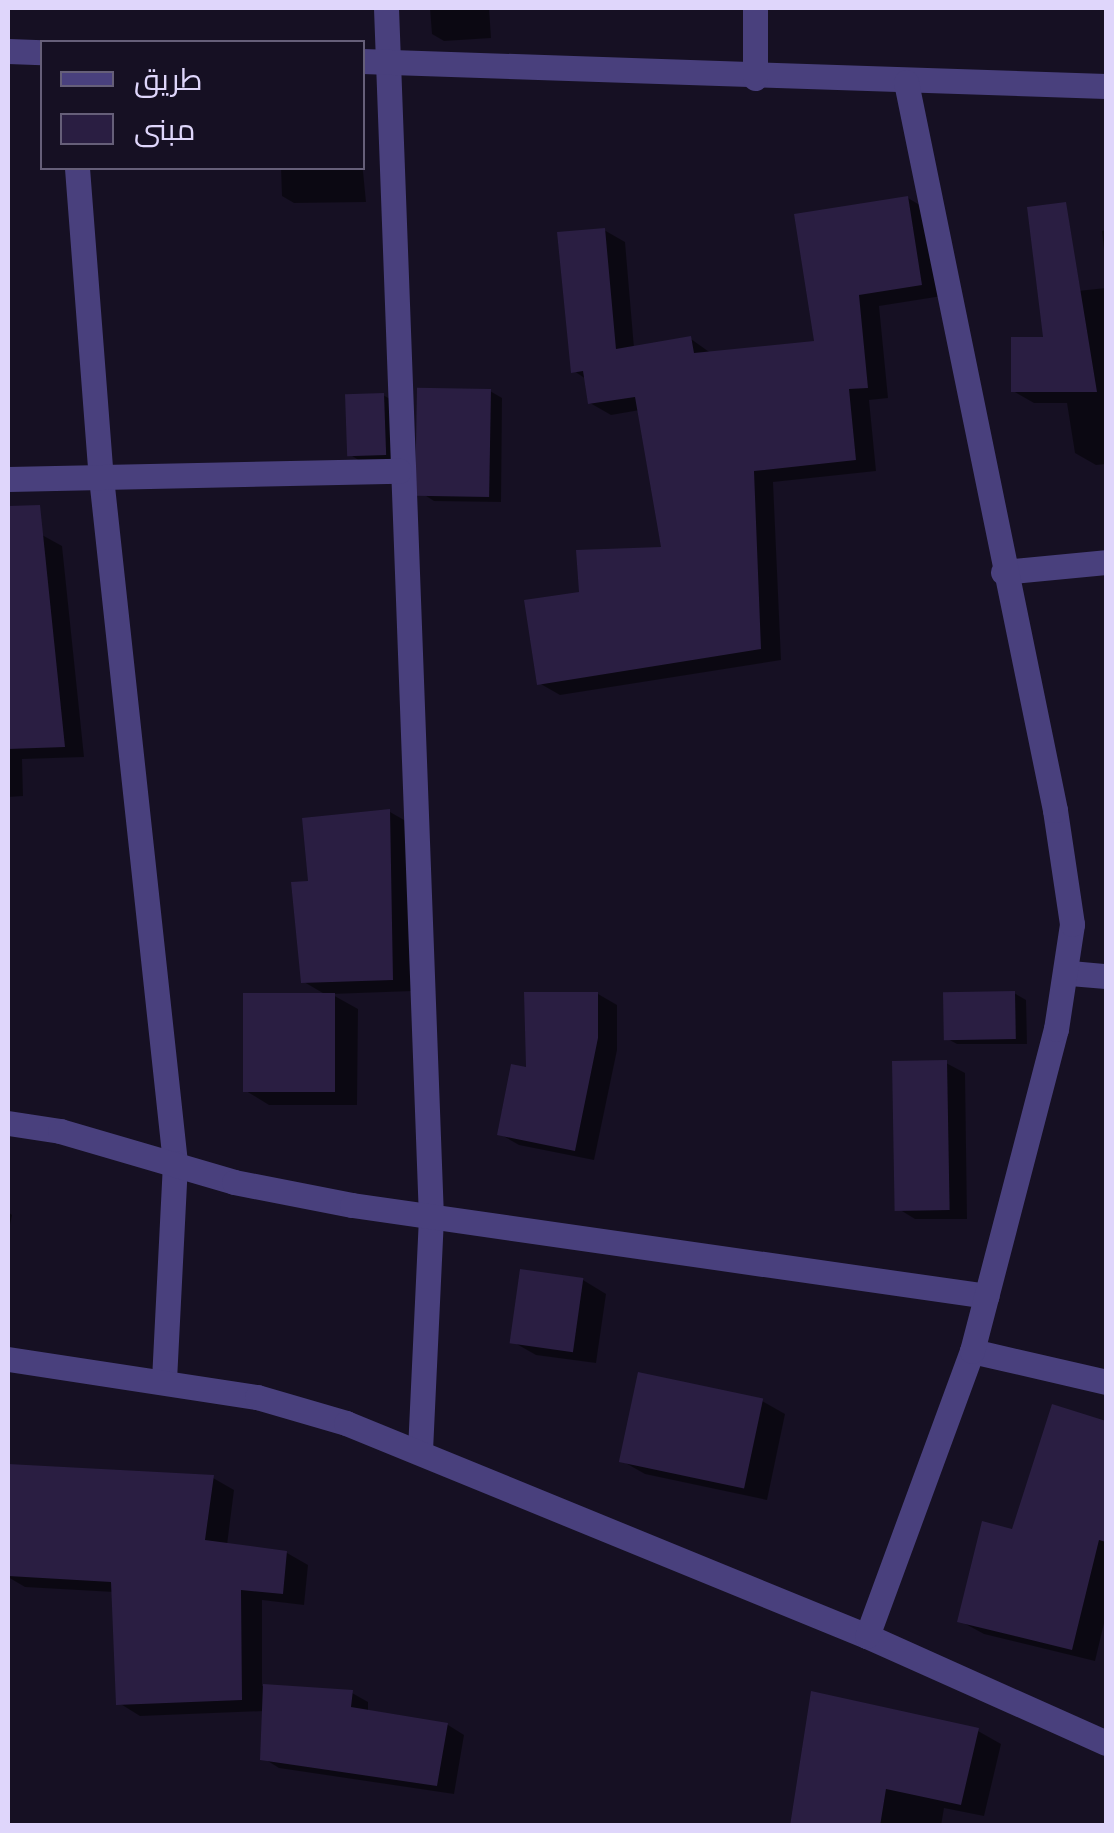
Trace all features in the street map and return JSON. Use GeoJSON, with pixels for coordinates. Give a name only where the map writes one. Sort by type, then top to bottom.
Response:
{"type":"FeatureCollection","features":[{"type":"Feature","properties":{"kind":"street"},"geometry":{"type":"LineString","coordinates":[[386,8],[399,471],[430,1217],[420,1452]]}},
{"type":"Feature","properties":{"kind":"street"},"geometry":{"type":"LineString","coordinates":[[755,8],[755,78]]}},
{"type":"Feature","properties":{"kind":"street"},"geometry":{"type":"LineString","coordinates":[[8,51],[40,52]]}},
{"type":"Feature","properties":{"kind":"street"},"geometry":{"type":"LineString","coordinates":[[365,61],[755,78],[1106,86]]}},
{"type":"Feature","properties":{"kind":"street"},"geometry":{"type":"LineString","coordinates":[[868,1636],[972,1350],[1070,973],[1072,924],[1055,810],[1003,572],[906,82]]}},
{"type":"Feature","properties":{"kind":"street"},"geometry":{"type":"LineString","coordinates":[[77,170],[100,477],[175,1163],[164,1380]]}},
{"type":"Feature","properties":{"kind":"street"},"geometry":{"type":"LineString","coordinates":[[8,479],[399,471]]}},
{"type":"Feature","properties":{"kind":"street"},"geometry":{"type":"LineString","coordinates":[[1003,572],[1106,562]]}},
{"type":"Feature","properties":{"kind":"street"},"geometry":{"type":"LineString","coordinates":[[1070,973],[1106,976]]}},
{"type":"Feature","properties":{"kind":"street"},"geometry":{"type":"LineString","coordinates":[[8,1124],[60,1131],[282,1193],[987,1296]]}},
{"type":"Feature","properties":{"kind":"street"},"geometry":{"type":"LineString","coordinates":[[972,1350],[1106,1382]]}},
{"type":"Feature","properties":{"kind":"street"},"geometry":{"type":"LineString","coordinates":[[8,1359],[164,1380],[301,1408],[420,1452],[868,1636],[1106,1743]]}},
{"type":"Feature","properties":{"kind":"building"},"geometry":{"type":"Polygon","coordinates":[[[908,196],[922,285],[859,295],[868,388],[849,389],[856,460],[754,471],[761,649],[537,685],[524,600],[579,592],[576,550],[661,547],[635,397],[588,404],[583,371],[571,373],[557,232],[605,228],[616,349],[691,336],[694,353],[814,341],[794,214],[908,196]]]}},
{"type":"Feature","properties":{"kind":"building"},"geometry":{"type":"Polygon","coordinates":[[[1066,202],[1097,392],[1011,392],[1011,337],[1043,337],[1027,207],[1066,202]]]}},
{"type":"Feature","properties":{"kind":"building"},"geometry":{"type":"Polygon","coordinates":[[[417,388],[491,389],[489,497],[415,496],[417,388]]]}},
{"type":"Feature","properties":{"kind":"building"},"geometry":{"type":"Polygon","coordinates":[[[384,393],[386,455],[347,456],[345,394],[384,393]]]}},
{"type":"Feature","properties":{"kind":"building"},"geometry":{"type":"Polygon","coordinates":[[[40,505],[65,747],[8,749],[8,506],[40,505]]]}},
{"type":"Feature","properties":{"kind":"building"},"geometry":{"type":"Polygon","coordinates":[[[390,809],[393,980],[301,983],[291,882],[308,881],[302,818],[390,809]]]}},
{"type":"Feature","properties":{"kind":"building"},"geometry":{"type":"Polygon","coordinates":[[[1015,991],[1016,1039],[944,1040],[943,992],[1015,991]]]}},
{"type":"Feature","properties":{"kind":"building"},"geometry":{"type":"Polygon","coordinates":[[[524,992],[598,992],[598,1038],[575,1151],[497,1135],[511,1064],[526,1067],[524,992]]]}},
{"type":"Feature","properties":{"kind":"building"},"geometry":{"type":"Polygon","coordinates":[[[243,993],[335,993],[335,1092],[243,1092],[243,993]]]}},
{"type":"Feature","properties":{"kind":"building"},"geometry":{"type":"Polygon","coordinates":[[[947,1060],[950,1210],[895,1211],[892,1061],[947,1060]]]}},
{"type":"Feature","properties":{"kind":"building"},"geometry":{"type":"Polygon","coordinates":[[[520,1269],[583,1278],[573,1352],[510,1343],[520,1269]]]}},
{"type":"Feature","properties":{"kind":"building"},"geometry":{"type":"Polygon","coordinates":[[[638,1372],[763,1399],[744,1489],[619,1462],[638,1372]]]}},
{"type":"Feature","properties":{"kind":"building"},"geometry":{"type":"Polygon","coordinates":[[[1052,1404],[1106,1421],[1106,1542],[1099,1540],[1072,1650],[957,1622],[982,1521],[1012,1529],[1052,1404]]]}},
{"type":"Feature","properties":{"kind":"building"},"geometry":{"type":"Polygon","coordinates":[[[8,1464],[214,1475],[205,1540],[287,1551],[283,1594],[241,1590],[242,1700],[116,1705],[111,1582],[8,1576],[8,1464]]]}},
{"type":"Feature","properties":{"kind":"building"},"geometry":{"type":"Polygon","coordinates":[[[263,1684],[353,1690],[351,1707],[448,1723],[437,1786],[260,1760],[263,1684]]]}},
{"type":"Feature","properties":{"kind":"building"},"geometry":{"type":"Polygon","coordinates":[[[811,1691],[979,1728],[961,1805],[886,1789],[880,1826],[790,1826],[811,1691]]]}}]}
